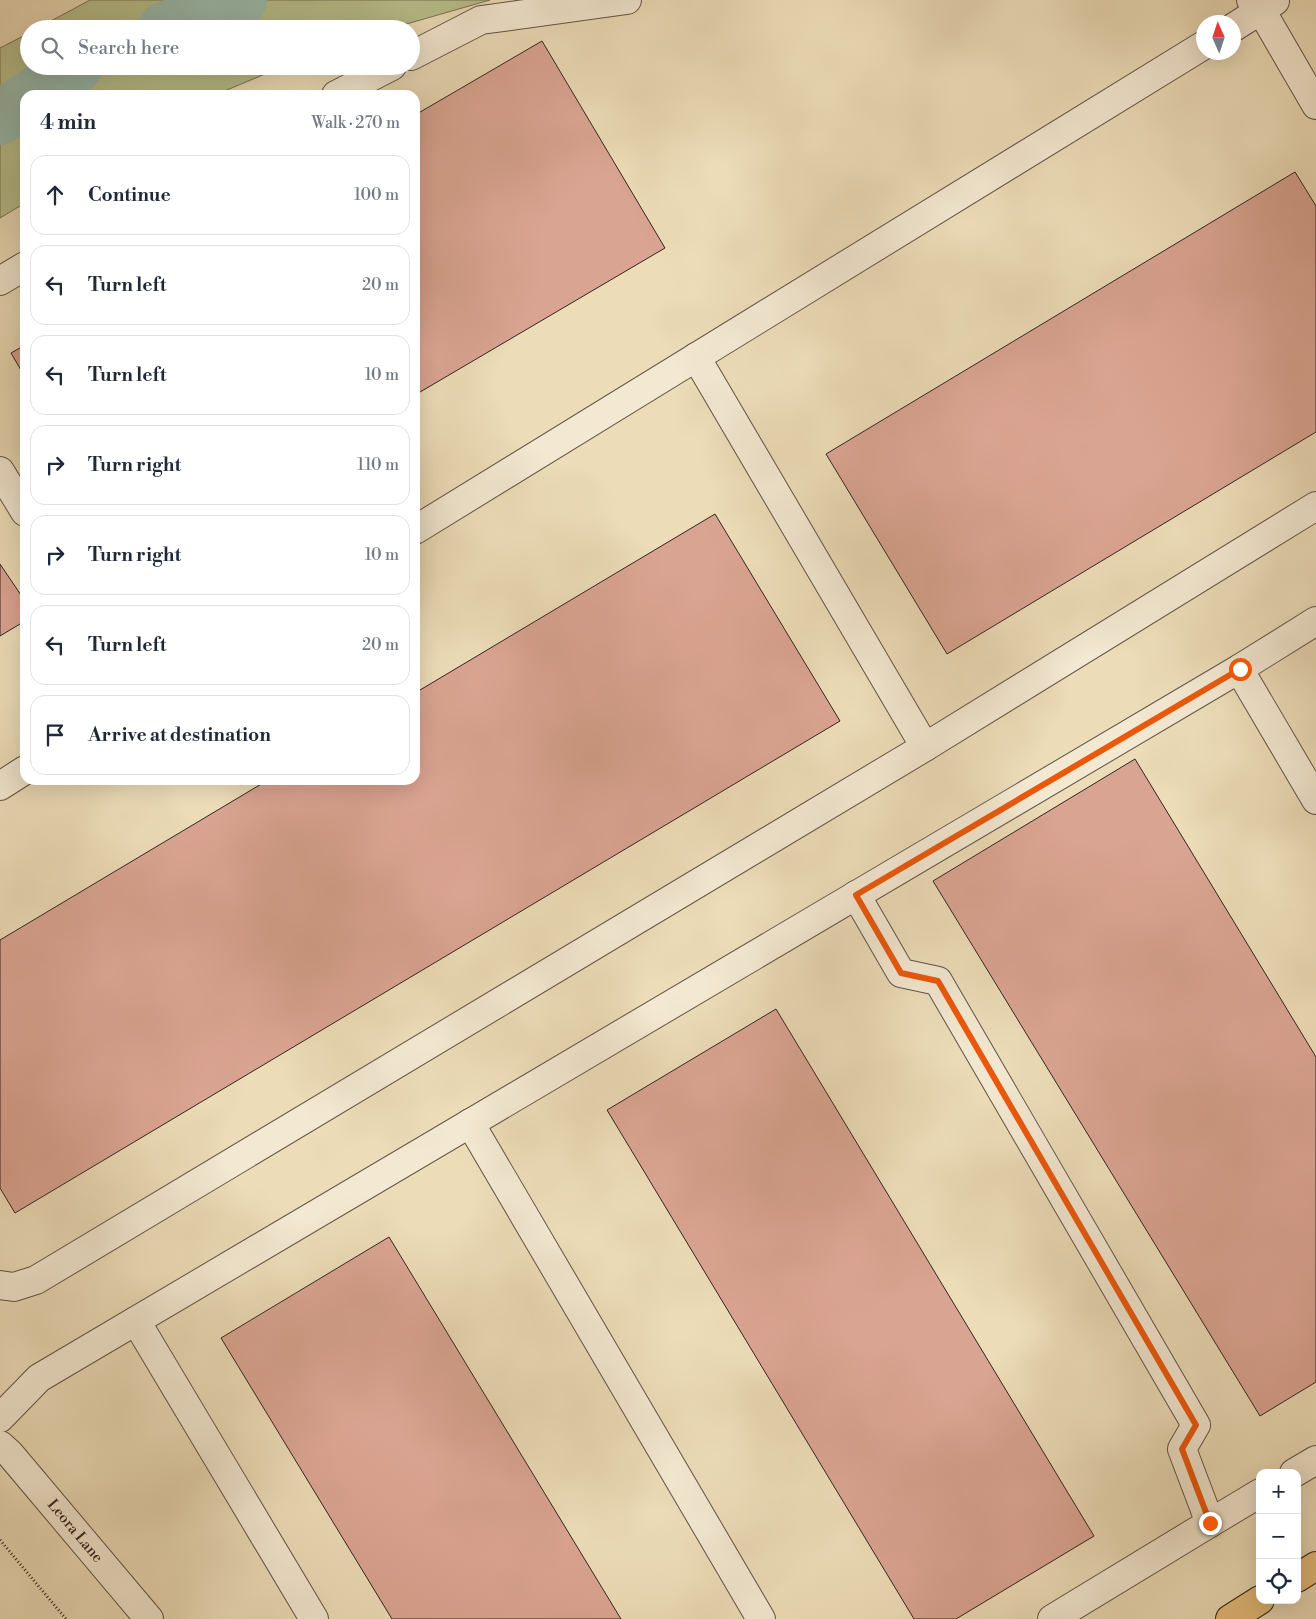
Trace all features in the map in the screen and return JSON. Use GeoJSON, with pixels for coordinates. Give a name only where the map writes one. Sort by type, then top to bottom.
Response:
{"type":"FeatureCollection","features":[{"type":"Feature","properties":{"kind":"main road"},"geometry":{"type":"LineString","coordinates":[[1301,1575],[1316,1566]]}},
{"type":"Feature","properties":{"kind":"main road"},"geometry":{"type":"LineString","coordinates":[[1230,1619],[1256,1603]]}},
{"type":"Feature","properties":{"kind":"street"},"geometry":{"type":"LineString","coordinates":[[420,51],[481,20],[627,0]]}},
{"type":"Feature","properties":{"kind":"street"},"geometry":{"type":"LineString","coordinates":[[1241,21],[1263,3],[1316,105]]}},
{"type":"Feature","properties":{"kind":"street"},"geometry":{"type":"LineString","coordinates":[[420,527],[1196,50]]}},
{"type":"Feature","properties":{"kind":"street"},"geometry":{"type":"LineString","coordinates":[[346,90],[375,75]]}},
{"type":"Feature","properties":{"kind":"street"},"geometry":{"type":"LineString","coordinates":[[0,281],[20,269]]}},
{"type":"Feature","properties":{"kind":"street"},"geometry":{"type":"LineString","coordinates":[[696,357],[925,747]]}},
{"type":"Feature","properties":{"kind":"street"},"geometry":{"type":"LineString","coordinates":[[0,471],[20,504]]}},
{"type":"Feature","properties":{"kind":"street"},"geometry":{"type":"LineString","coordinates":[[0,1285],[14,1287],[36,1280],[925,747],[1316,506]]}},
{"type":"Feature","properties":{"kind":"street"},"geometry":{"type":"LineString","coordinates":[[0,1418],[39,1378],[1240,669],[1316,621]]}},
{"type":"Feature","properties":{"kind":"street"},"geometry":{"type":"LineString","coordinates":[[1240,669],[1316,800]]}},
{"type":"Feature","properties":{"kind":"street"},"geometry":{"type":"LineString","coordinates":[[0,786],[20,773]]}},
{"type":"Feature","properties":{"kind":"street"},"geometry":{"type":"LineString","coordinates":[[856,895],[901,973],[938,981],[1196,1425],[1182,1449],[1210,1523]]}},
{"type":"Feature","properties":{"kind":"street"},"geometry":{"type":"LineString","coordinates":[[470,1123],[761,1619]]}},
{"type":"Feature","properties":{"kind":"street"},"geometry":{"type":"LineString","coordinates":[[136,1321],[314,1619]]}},
{"type":"Feature","properties":{"kind":"street","name":"Leora Lane"},"geometry":{"type":"LineString","coordinates":[[0,1445],[10,1454],[149,1619]]}},
{"type":"Feature","properties":{"kind":"street"},"geometry":{"type":"LineString","coordinates":[[1301,1469],[1316,1460]]}},
{"type":"Feature","properties":{"kind":"street"},"geometry":{"type":"LineString","coordinates":[[1052,1619],[1256,1495]]}},
{"type":"Feature","properties":{"kind":"path"},"geometry":{"type":"LineString","coordinates":[[0,1540],[66,1619]]}},
{"type":"Feature","properties":{"kind":"green space"},"geometry":{"type":"Polygon","coordinates":[[[90,0],[490,0],[420,20],[53,20],[90,0]]]}},
{"type":"Feature","properties":{"kind":"green space"},"geometry":{"type":"Polygon","coordinates":[[[20,38],[20,75],[263,75],[227,90],[20,90],[20,206],[0,218],[0,48],[20,38]]]}},
{"type":"Feature","properties":{"kind":"building"},"geometry":{"type":"Polygon","coordinates":[[[542,41],[665,248],[420,392],[420,112],[542,41]]]}},
{"type":"Feature","properties":{"kind":"building"},"geometry":{"type":"Polygon","coordinates":[[[1295,172],[1316,206],[1316,432],[947,654],[826,454],[1295,172]]]}},
{"type":"Feature","properties":{"kind":"building"},"geometry":{"type":"Polygon","coordinates":[[[20,348],[20,368],[11,353],[20,348]]]}},
{"type":"Feature","properties":{"kind":"building"},"geometry":{"type":"Polygon","coordinates":[[[715,514],[840,721],[15,1213],[0,1188],[0,940],[260,785],[420,785],[420,690],[715,514]]]}},
{"type":"Feature","properties":{"kind":"building"},"geometry":{"type":"Polygon","coordinates":[[[0,564],[20,594],[20,624],[0,636],[0,564]]]}},
{"type":"Feature","properties":{"kind":"building"},"geometry":{"type":"Polygon","coordinates":[[[1135,759],[1316,1057],[1316,1382],[1260,1416],[933,881],[1135,759]]]}},
{"type":"Feature","properties":{"kind":"building"},"geometry":{"type":"Polygon","coordinates":[[[776,1009],[1094,1536],[956,1619],[914,1619],[607,1110],[776,1009]]]}},
{"type":"Feature","properties":{"kind":"building"},"geometry":{"type":"Polygon","coordinates":[[[389,1237],[621,1619],[392,1619],[221,1338],[389,1237]]]}},
{"type":"Feature","properties":{"kind":"waterway"},"geometry":{"type":"LineString","coordinates":[[188,20],[240,0]]}},
{"type":"Feature","properties":{"kind":"waterway"},"geometry":{"type":"LineString","coordinates":[[41,90],[63,75]]}},
{"type":"Feature","properties":{"kind":"waterway"},"geometry":{"type":"LineString","coordinates":[[0,118],[20,104]]}},
{"type":"Feature","properties":{"kind":"route"},"geometry":{"type":"LineString","coordinates":[[1210,1523],[1182,1449],[1196,1425],[938,981],[901,973],[856,895],[1240,669]]}}]}
